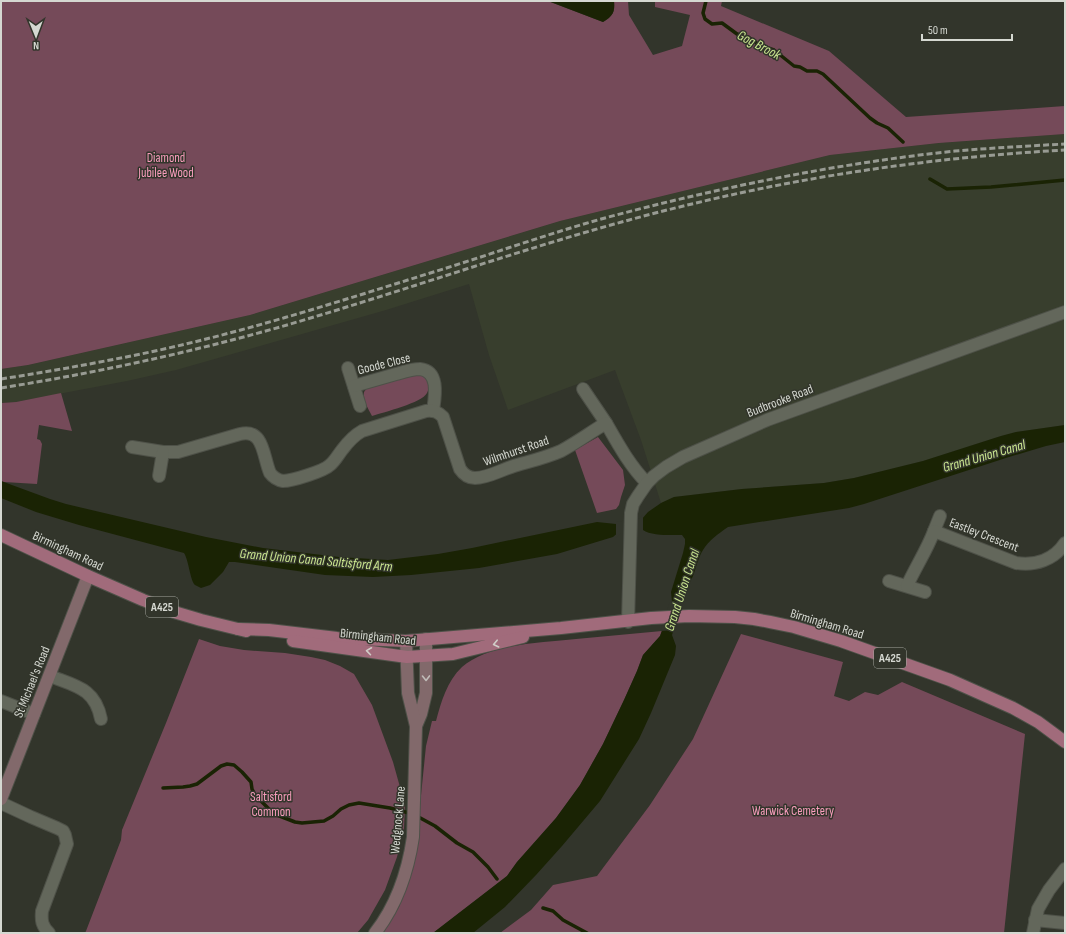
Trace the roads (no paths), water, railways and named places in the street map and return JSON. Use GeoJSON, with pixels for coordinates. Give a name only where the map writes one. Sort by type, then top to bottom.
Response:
{"type":"FeatureCollection","features":[{"type":"Feature","properties":{"kind":"main road","name":"Birmingham Road"},"geometry":{"type":"LineString","coordinates":[[1,535],[88,576],[174,612],[268,638],[407,656],[453,654],[562,628]]}},
{"type":"Feature","properties":{"kind":"main road","name":"Birmingham Road"},"geometry":{"type":"LineString","coordinates":[[238,629],[268,630],[337,638],[406,641],[628,622],[651,618],[689,616],[734,617],[794,627],[841,641],[943,677],[1002,702],[1038,722],[1065,742]]}},
{"type":"Feature","properties":{"kind":"street","name":"Budbrooke Road"},"geometry":{"type":"LineString","coordinates":[[628,622],[631,513],[633,504],[638,496],[647,484],[660,472],[683,457],[765,420],[1065,312]]}},
{"type":"Feature","properties":{"kind":"street","name":"Goode Close"},"geometry":{"type":"LineString","coordinates":[[348,368],[360,406]]}},
{"type":"Feature","properties":{"kind":"street","name":"Goode Close"},"geometry":{"type":"LineString","coordinates":[[354,386],[410,370],[425,370],[431,376],[436,388],[433,410]]}},
{"type":"Feature","properties":{"kind":"street"},"geometry":{"type":"LineString","coordinates":[[583,389],[633,467],[647,484]]}},
{"type":"Feature","properties":{"kind":"street"},"geometry":{"type":"LineString","coordinates":[[132,447],[163,452],[182,451],[246,432],[251,433],[256,436],[260,443],[272,476],[278,480],[287,480],[326,468],[334,462],[355,435],[433,410]]}},
{"type":"Feature","properties":{"kind":"street","name":"Wilmhurst Road"},"geometry":{"type":"LineString","coordinates":[[433,410],[443,417],[462,472],[467,476],[475,478],[490,475],[560,451],[606,423]]}},
{"type":"Feature","properties":{"kind":"street"},"geometry":{"type":"LineString","coordinates":[[159,476],[163,452]]}},
{"type":"Feature","properties":{"kind":"street","name":"Eastley Crescent"},"geometry":{"type":"LineString","coordinates":[[907,586],[928,546],[940,516]]}},
{"type":"Feature","properties":{"kind":"street","name":"Eastley Crescent"},"geometry":{"type":"LineString","coordinates":[[934,531],[1022,564],[1034,564],[1046,560],[1057,552],[1065,543]]}},
{"type":"Feature","properties":{"kind":"street","name":"St Michael's Road"},"geometry":{"type":"LineString","coordinates":[[1,799],[88,576]]}},
{"type":"Feature","properties":{"kind":"street"},"geometry":{"type":"LineString","coordinates":[[889,581],[925,592]]}},
{"type":"Feature","properties":{"kind":"street","name":"Wedgnock Lane"},"geometry":{"type":"LineString","coordinates":[[416,726],[421,714],[426,693],[426,639]]}},
{"type":"Feature","properties":{"kind":"street","name":"Wedgnock Lane"},"geometry":{"type":"LineString","coordinates":[[376,933],[390,909],[403,879],[411,849],[414,821],[416,726],[408,693],[406,641]]}},
{"type":"Feature","properties":{"kind":"street"},"geometry":{"type":"LineString","coordinates":[[50,676],[82,688],[88,693],[99,710],[101,719]]}},
{"type":"Feature","properties":{"kind":"street"},"geometry":{"type":"LineString","coordinates":[[1,701],[34,714]]}},
{"type":"Feature","properties":{"kind":"street"},"geometry":{"type":"LineString","coordinates":[[1,803],[63,831],[67,839],[68,844],[42,911],[41,918],[49,933]]}},
{"type":"Feature","properties":{"kind":"street"},"geometry":{"type":"LineString","coordinates":[[1033,933],[1038,909],[1042,901],[1064,871]]}},
{"type":"Feature","properties":{"kind":"street"},"geometry":{"type":"LineString","coordinates":[[1035,920],[1065,923]]}},
{"type":"Feature","properties":{"kind":"water"},"geometry":{"type":"Polygon","coordinates":[[[548,1],[614,1],[614,8],[611,16],[603,22],[548,1]]]}},
{"type":"Feature","properties":{"kind":"water"},"geometry":{"type":"Polygon","coordinates":[[[1065,425],[1065,442],[1009,457],[864,504],[849,508],[728,527],[714,537],[705,546],[701,553],[693,576],[684,595],[672,635],[676,646],[675,655],[639,739],[600,801],[562,846],[505,907],[473,933],[433,933],[507,876],[517,862],[556,818],[580,785],[603,744],[643,655],[660,636],[672,602],[671,592],[685,544],[685,539],[682,535],[656,534],[643,530],[620,531],[613,537],[557,554],[479,568],[411,575],[373,577],[325,575],[229,562],[223,572],[210,585],[201,588],[193,583],[184,553],[79,525],[36,512],[1,498],[1,481],[66,504],[206,537],[263,548],[339,557],[388,560],[472,548],[597,522],[616,524],[641,520],[648,512],[661,503],[674,497],[742,489],[824,483],[854,478],[923,461],[1016,432],[1065,425]]]}},
{"type":"Feature","properties":{"kind":"waterway","name":"Gog Brook"},"geometry":{"type":"LineString","coordinates":[[706,1],[703,13],[705,19],[712,24],[722,23],[737,34],[748,37],[759,45],[774,50],[794,66],[800,67],[807,71],[817,71],[823,74],[870,118],[888,128],[903,142]]}},
{"type":"Feature","properties":{"kind":"waterway","name":"Gog Brook"},"geometry":{"type":"LineString","coordinates":[[930,179],[947,189],[991,187],[1065,180]]}},
{"type":"Feature","properties":{"kind":"waterway"},"geometry":{"type":"LineString","coordinates":[[163,788],[183,787],[197,784],[221,766],[227,764],[234,765],[251,782],[255,795],[277,815],[302,823],[324,821],[341,809],[349,805],[359,803],[390,808],[413,814],[435,826],[457,843],[473,852],[488,867],[497,879]]}},
{"type":"Feature","properties":{"kind":"waterway"},"geometry":{"type":"LineString","coordinates":[[543,908],[553,911],[563,920],[587,933]]}},
{"type":"Feature","properties":{"kind":"railway"},"geometry":{"type":"LineString","coordinates":[[1,379],[136,355],[210,338],[283,318],[451,267],[592,222],[700,194],[827,169],[912,156],[955,151],[1065,144]]}},
{"type":"Feature","properties":{"kind":"railway"},"geometry":{"type":"LineString","coordinates":[[1,388],[141,362],[280,327],[332,312],[539,246],[643,216],[696,203],[787,183],[879,168],[972,157],[1065,150]]}},
{"type":"Feature","properties":{"kind":"park label","name":"Diamond Jubilee Wood"},"geometry":{"type":"Point","coordinates":[166,166]}},
{"type":"Feature","properties":{"kind":"park label","name":"Saltisford Common"},"geometry":{"type":"Point","coordinates":[271,804]}},
{"type":"Feature","properties":{"kind":"park label","name":"Warwick Cemetery"},"geometry":{"type":"Point","coordinates":[793,811]}},
{"type":"Feature","properties":{"kind":"water label","name":"Grand Union Canal"},"geometry":{"type":"Point","coordinates":[984,456]}},
{"type":"Feature","properties":{"kind":"water label","name":"Grand Union Canal Saltisford Arm"},"geometry":{"type":"Point","coordinates":[316,560]}},
{"type":"Feature","properties":{"kind":"water label","name":"Grand Union Canal"},"geometry":{"type":"Point","coordinates":[682,590]}}]}
